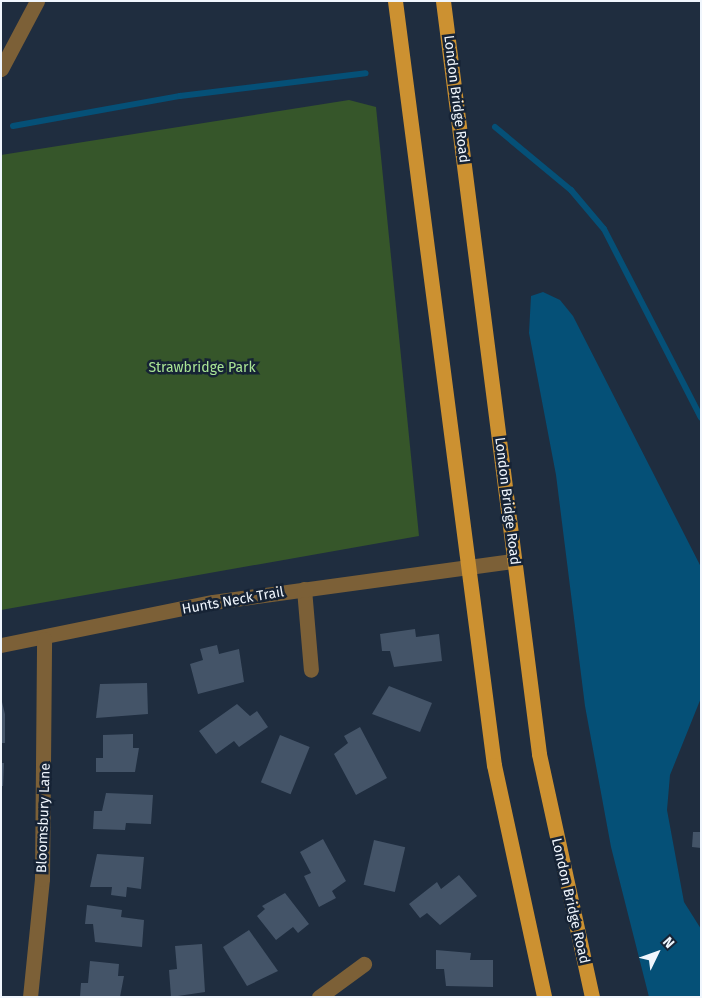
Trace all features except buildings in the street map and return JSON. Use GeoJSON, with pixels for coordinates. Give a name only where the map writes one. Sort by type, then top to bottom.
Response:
{"type":"FeatureCollection","features":[{"type":"Feature","properties":{"kind":"main road"},"geometry":{"type":"LineString","coordinates":[[395,1],[494,765],[544,997]]}},
{"type":"Feature","properties":{"kind":"main road","name":"London Bridge Road"},"geometry":{"type":"LineString","coordinates":[[443,1],[539,754],[592,997]]}},
{"type":"Feature","properties":{"kind":"street"},"geometry":{"type":"LineString","coordinates":[[1,69],[37,1]]}},
{"type":"Feature","properties":{"kind":"street","name":"Hunts Neck Trail"},"geometry":{"type":"LineString","coordinates":[[1,645],[44,639],[213,602],[514,561]]}},
{"type":"Feature","properties":{"kind":"street"},"geometry":{"type":"LineString","coordinates":[[304,589],[311,670]]}},
{"type":"Feature","properties":{"kind":"street","name":"Bloomsbury Lane"},"geometry":{"type":"LineString","coordinates":[[30,997],[43,840],[44,639]]}},
{"type":"Feature","properties":{"kind":"street"},"geometry":{"type":"LineString","coordinates":[[319,997],[364,964]]}},
{"type":"Feature","properties":{"kind":"green space","name":"Strawbridge Park"},"geometry":{"type":"Polygon","coordinates":[[[349,100],[376,107],[419,536],[1,610],[1,155],[349,100]]]}},
{"type":"Feature","properties":{"kind":"water"},"geometry":{"type":"Polygon","coordinates":[[[543,292],[560,300],[573,316],[701,567],[701,698],[670,775],[667,810],[684,902],[701,929],[701,997],[649,997],[611,847],[585,706],[556,475],[529,333],[531,296],[543,292]]]}},
{"type":"Feature","properties":{"kind":"waterway"},"geometry":{"type":"LineString","coordinates":[[13,126],[180,96],[366,73]]}},
{"type":"Feature","properties":{"kind":"waterway"},"geometry":{"type":"LineString","coordinates":[[495,127],[571,190],[604,229],[701,418]]}}]}
